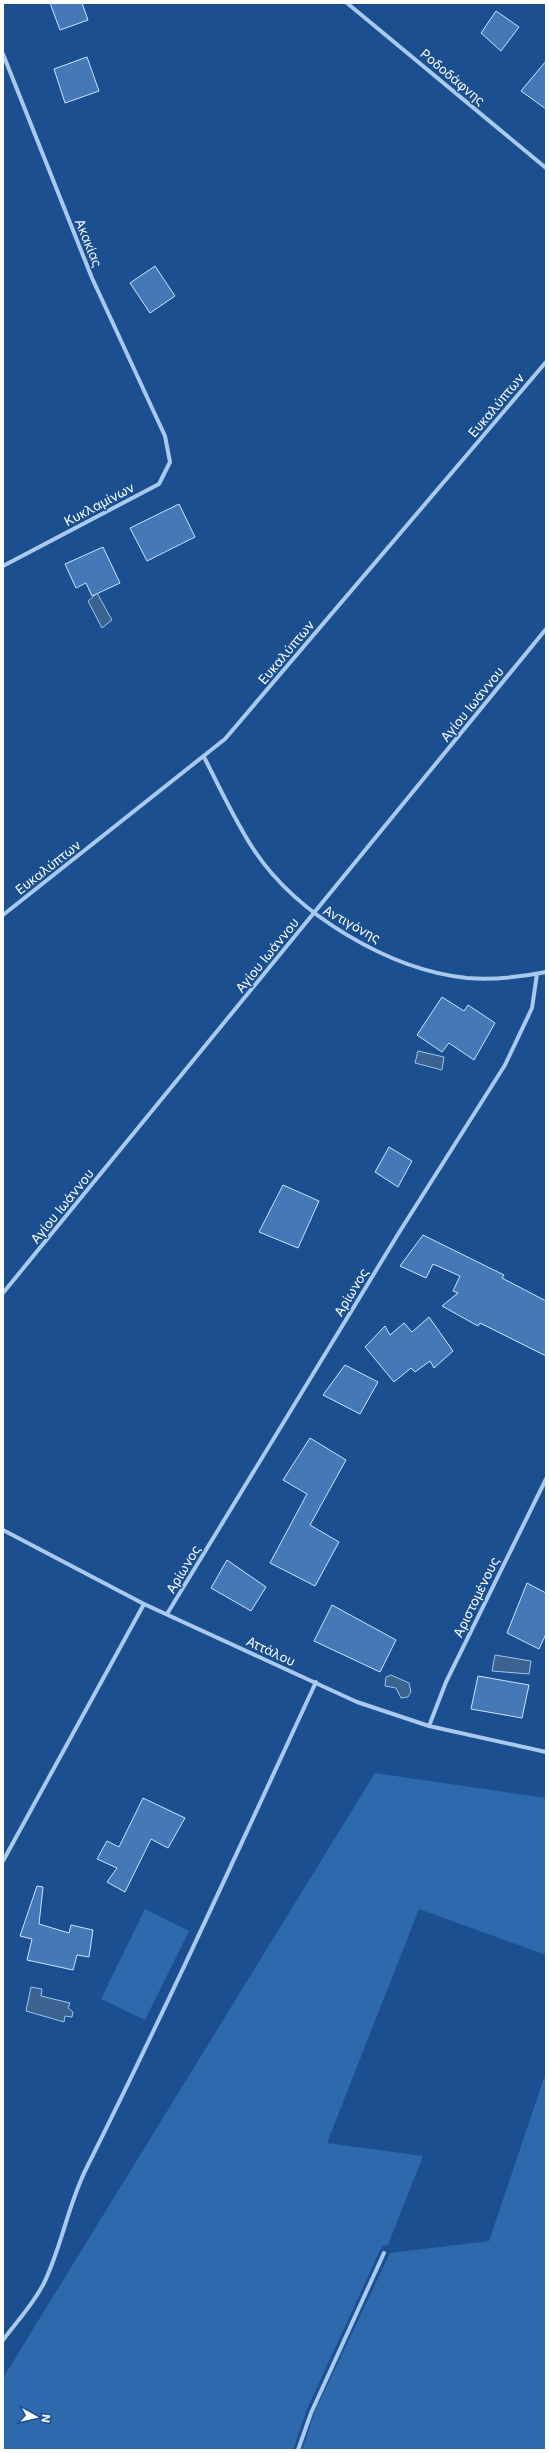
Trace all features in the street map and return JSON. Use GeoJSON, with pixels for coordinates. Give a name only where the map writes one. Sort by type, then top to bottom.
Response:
{"type":"FeatureCollection","features":[{"type":"Feature","properties":{"kind":"street","name":"Ροδοδάφνης"},"geometry":{"type":"LineString","coordinates":[[347,3],[546,168]]}},
{"type":"Feature","properties":{"kind":"street","name":"Ακακίας"},"geometry":{"type":"LineString","coordinates":[[3,54],[92,278],[165,436]]}},
{"type":"Feature","properties":{"kind":"street","name":"Ευκαλύπτων"},"geometry":{"type":"LineString","coordinates":[[3,915],[204,757],[236,728],[546,362]]}},
{"type":"Feature","properties":{"kind":"street","name":"Κυκλαμίνων"},"geometry":{"type":"LineString","coordinates":[[3,566],[159,484],[170,462],[165,436]]}},
{"type":"Feature","properties":{"kind":"street","name":"Αγίου Ιωάννου"},"geometry":{"type":"LineString","coordinates":[[3,1293],[546,629]]}},
{"type":"Feature","properties":{"kind":"street","name":"Αντιγόνης"},"geometry":{"type":"LineString","coordinates":[[204,757],[255,851],[284,887],[314,914],[361,942],[403,961],[439,973],[468,978],[487,978],[546,972]]}},
{"type":"Feature","properties":{"kind":"street","name":"Αρίωνος"},"geometry":{"type":"LineString","coordinates":[[167,1614],[392,1245],[505,1065],[532,1008],[538,974]]}},
{"type":"Feature","properties":{"kind":"street","name":"Αριστομένους"},"geometry":{"type":"LineString","coordinates":[[429,1726],[446,1682],[546,1479]]}},
{"type":"Feature","properties":{"kind":"street","name":"Αττάλου"},"geometry":{"type":"LineString","coordinates":[[3,1530],[144,1604],[372,1707],[429,1726],[546,1752]]}},
{"type":"Feature","properties":{"kind":"street"},"geometry":{"type":"LineString","coordinates":[[3,1861],[144,1604]]}},
{"type":"Feature","properties":{"kind":"street"},"geometry":{"type":"LineString","coordinates":[[3,2340],[30,2307],[43,2284],[81,2180],[112,2118],[316,1682]]}},
{"type":"Feature","properties":{"kind":"street"},"geometry":{"type":"LineString","coordinates":[[298,2450],[311,2413],[384,2253]]}},
{"type":"Feature","properties":{"kind":"shaded area"},"geometry":{"type":"Polygon","coordinates":[[[97,593],[112,620],[102,628],[88,601],[97,593]]]}},
{"type":"Feature","properties":{"kind":"shaded area"},"geometry":{"type":"Polygon","coordinates":[[[418,1051],[444,1057],[442,1070],[415,1063],[418,1051]]]}},
{"type":"Feature","properties":{"kind":"shaded area"},"geometry":{"type":"Polygon","coordinates":[[[495,1655],[531,1661],[529,1674],[492,1671],[495,1655]]]}},
{"type":"Feature","properties":{"kind":"shaded area"},"geometry":{"type":"Polygon","coordinates":[[[391,1675],[409,1683],[411,1692],[408,1697],[401,1698],[396,1688],[385,1686],[386,1677],[391,1675]]]}},
{"type":"Feature","properties":{"kind":"shaded area"},"geometry":{"type":"Polygon","coordinates":[[[375,1773],[546,1798],[546,1955],[419,1909],[327,2143],[423,2156],[388,2245],[382,2246],[307,2409],[293,2450],[3,2450],[3,2378],[375,1773]]]}},
{"type":"Feature","properties":{"kind":"shaded area"},"geometry":{"type":"Polygon","coordinates":[[[145,1909],[189,1931],[145,2020],[101,1999],[145,1909]]]}},
{"type":"Feature","properties":{"kind":"shaded area"},"geometry":{"type":"Polygon","coordinates":[[[31,1987],[42,1989],[41,1996],[70,2003],[68,2008],[73,2012],[72,2017],[65,2016],[64,2022],[26,2011],[31,1987]]]}},
{"type":"Feature","properties":{"kind":"shaded area"},"geometry":{"type":"Polygon","coordinates":[[[546,2072],[546,2450],[302,2450],[315,2411],[390,2253],[489,2241],[546,2072]]]}},
{"type":"Feature","properties":{"kind":"building"},"geometry":{"type":"Polygon","coordinates":[[[50,3],[82,3],[88,20],[60,30],[50,3]]]}},
{"type":"Feature","properties":{"kind":"building"},"geometry":{"type":"Polygon","coordinates":[[[496,11],[519,27],[501,51],[481,33],[496,11]]]}},
{"type":"Feature","properties":{"kind":"building"},"geometry":{"type":"Polygon","coordinates":[[[87,57],[99,91],[65,103],[54,69],[87,57]]]}},
{"type":"Feature","properties":{"kind":"building"},"geometry":{"type":"Polygon","coordinates":[[[546,61],[546,109],[521,91],[546,61]]]}},
{"type":"Feature","properties":{"kind":"building"},"geometry":{"type":"Polygon","coordinates":[[[155,266],[175,296],[150,313],[130,283],[155,266]]]}},
{"type":"Feature","properties":{"kind":"building"},"geometry":{"type":"Polygon","coordinates":[[[179,504],[195,537],[147,561],[130,528],[179,504]]]}},
{"type":"Feature","properties":{"kind":"building"},"geometry":{"type":"Polygon","coordinates":[[[103,547],[120,583],[92,596],[86,583],[76,588],[65,564],[103,547]]]}},
{"type":"Feature","properties":{"kind":"building"},"geometry":{"type":"Polygon","coordinates":[[[442,997],[464,1011],[468,1005],[495,1023],[474,1060],[449,1043],[442,1052],[417,1035],[442,997]]]}},
{"type":"Feature","properties":{"kind":"building"},"geometry":{"type":"Polygon","coordinates":[[[389,1147],[412,1161],[398,1187],[375,1172],[389,1147]]]}},
{"type":"Feature","properties":{"kind":"building"},"geometry":{"type":"Polygon","coordinates":[[[283,1185],[319,1201],[298,1248],[259,1232],[283,1185]]]}},
{"type":"Feature","properties":{"kind":"building"},"geometry":{"type":"Polygon","coordinates":[[[423,1235],[504,1275],[502,1278],[546,1301],[546,1356],[480,1323],[478,1326],[442,1306],[458,1293],[453,1291],[460,1276],[433,1264],[426,1278],[400,1266],[423,1235]]]}},
{"type":"Feature","properties":{"kind":"building"},"geometry":{"type":"Polygon","coordinates":[[[429,1317],[453,1351],[434,1368],[430,1361],[415,1372],[411,1368],[394,1382],[365,1347],[385,1326],[390,1335],[404,1323],[412,1332],[429,1317]]]}},
{"type":"Feature","properties":{"kind":"building"},"geometry":{"type":"Polygon","coordinates":[[[345,1365],[378,1382],[360,1414],[323,1395],[345,1365]]]}},
{"type":"Feature","properties":{"kind":"building"},"geometry":{"type":"Polygon","coordinates":[[[310,1438],[346,1460],[310,1525],[339,1542],[315,1586],[270,1563],[307,1494],[283,1480],[310,1438]]]}},
{"type":"Feature","properties":{"kind":"building"},"geometry":{"type":"Polygon","coordinates":[[[227,1560],[266,1587],[251,1611],[211,1588],[227,1560]]]}},
{"type":"Feature","properties":{"kind":"building"},"geometry":{"type":"Polygon","coordinates":[[[527,1583],[546,1593],[546,1634],[539,1649],[507,1633],[527,1583]]]}},
{"type":"Feature","properties":{"kind":"building"},"geometry":{"type":"Polygon","coordinates":[[[332,1605],[396,1640],[380,1672],[314,1641],[332,1605]]]}},
{"type":"Feature","properties":{"kind":"building"},"geometry":{"type":"Polygon","coordinates":[[[478,1676],[529,1685],[522,1718],[471,1709],[478,1676]]]}},
{"type":"Feature","properties":{"kind":"building"},"geometry":{"type":"Polygon","coordinates":[[[143,1798],[185,1818],[168,1848],[151,1839],[125,1892],[107,1882],[117,1868],[97,1859],[107,1841],[119,1847],[143,1798]]]}},
{"type":"Feature","properties":{"kind":"building"},"geometry":{"type":"Polygon","coordinates":[[[37,1886],[43,1887],[39,1924],[69,1933],[71,1925],[93,1930],[89,1957],[77,1955],[73,1970],[27,1960],[32,1939],[20,1936],[37,1886]]]}}]}
